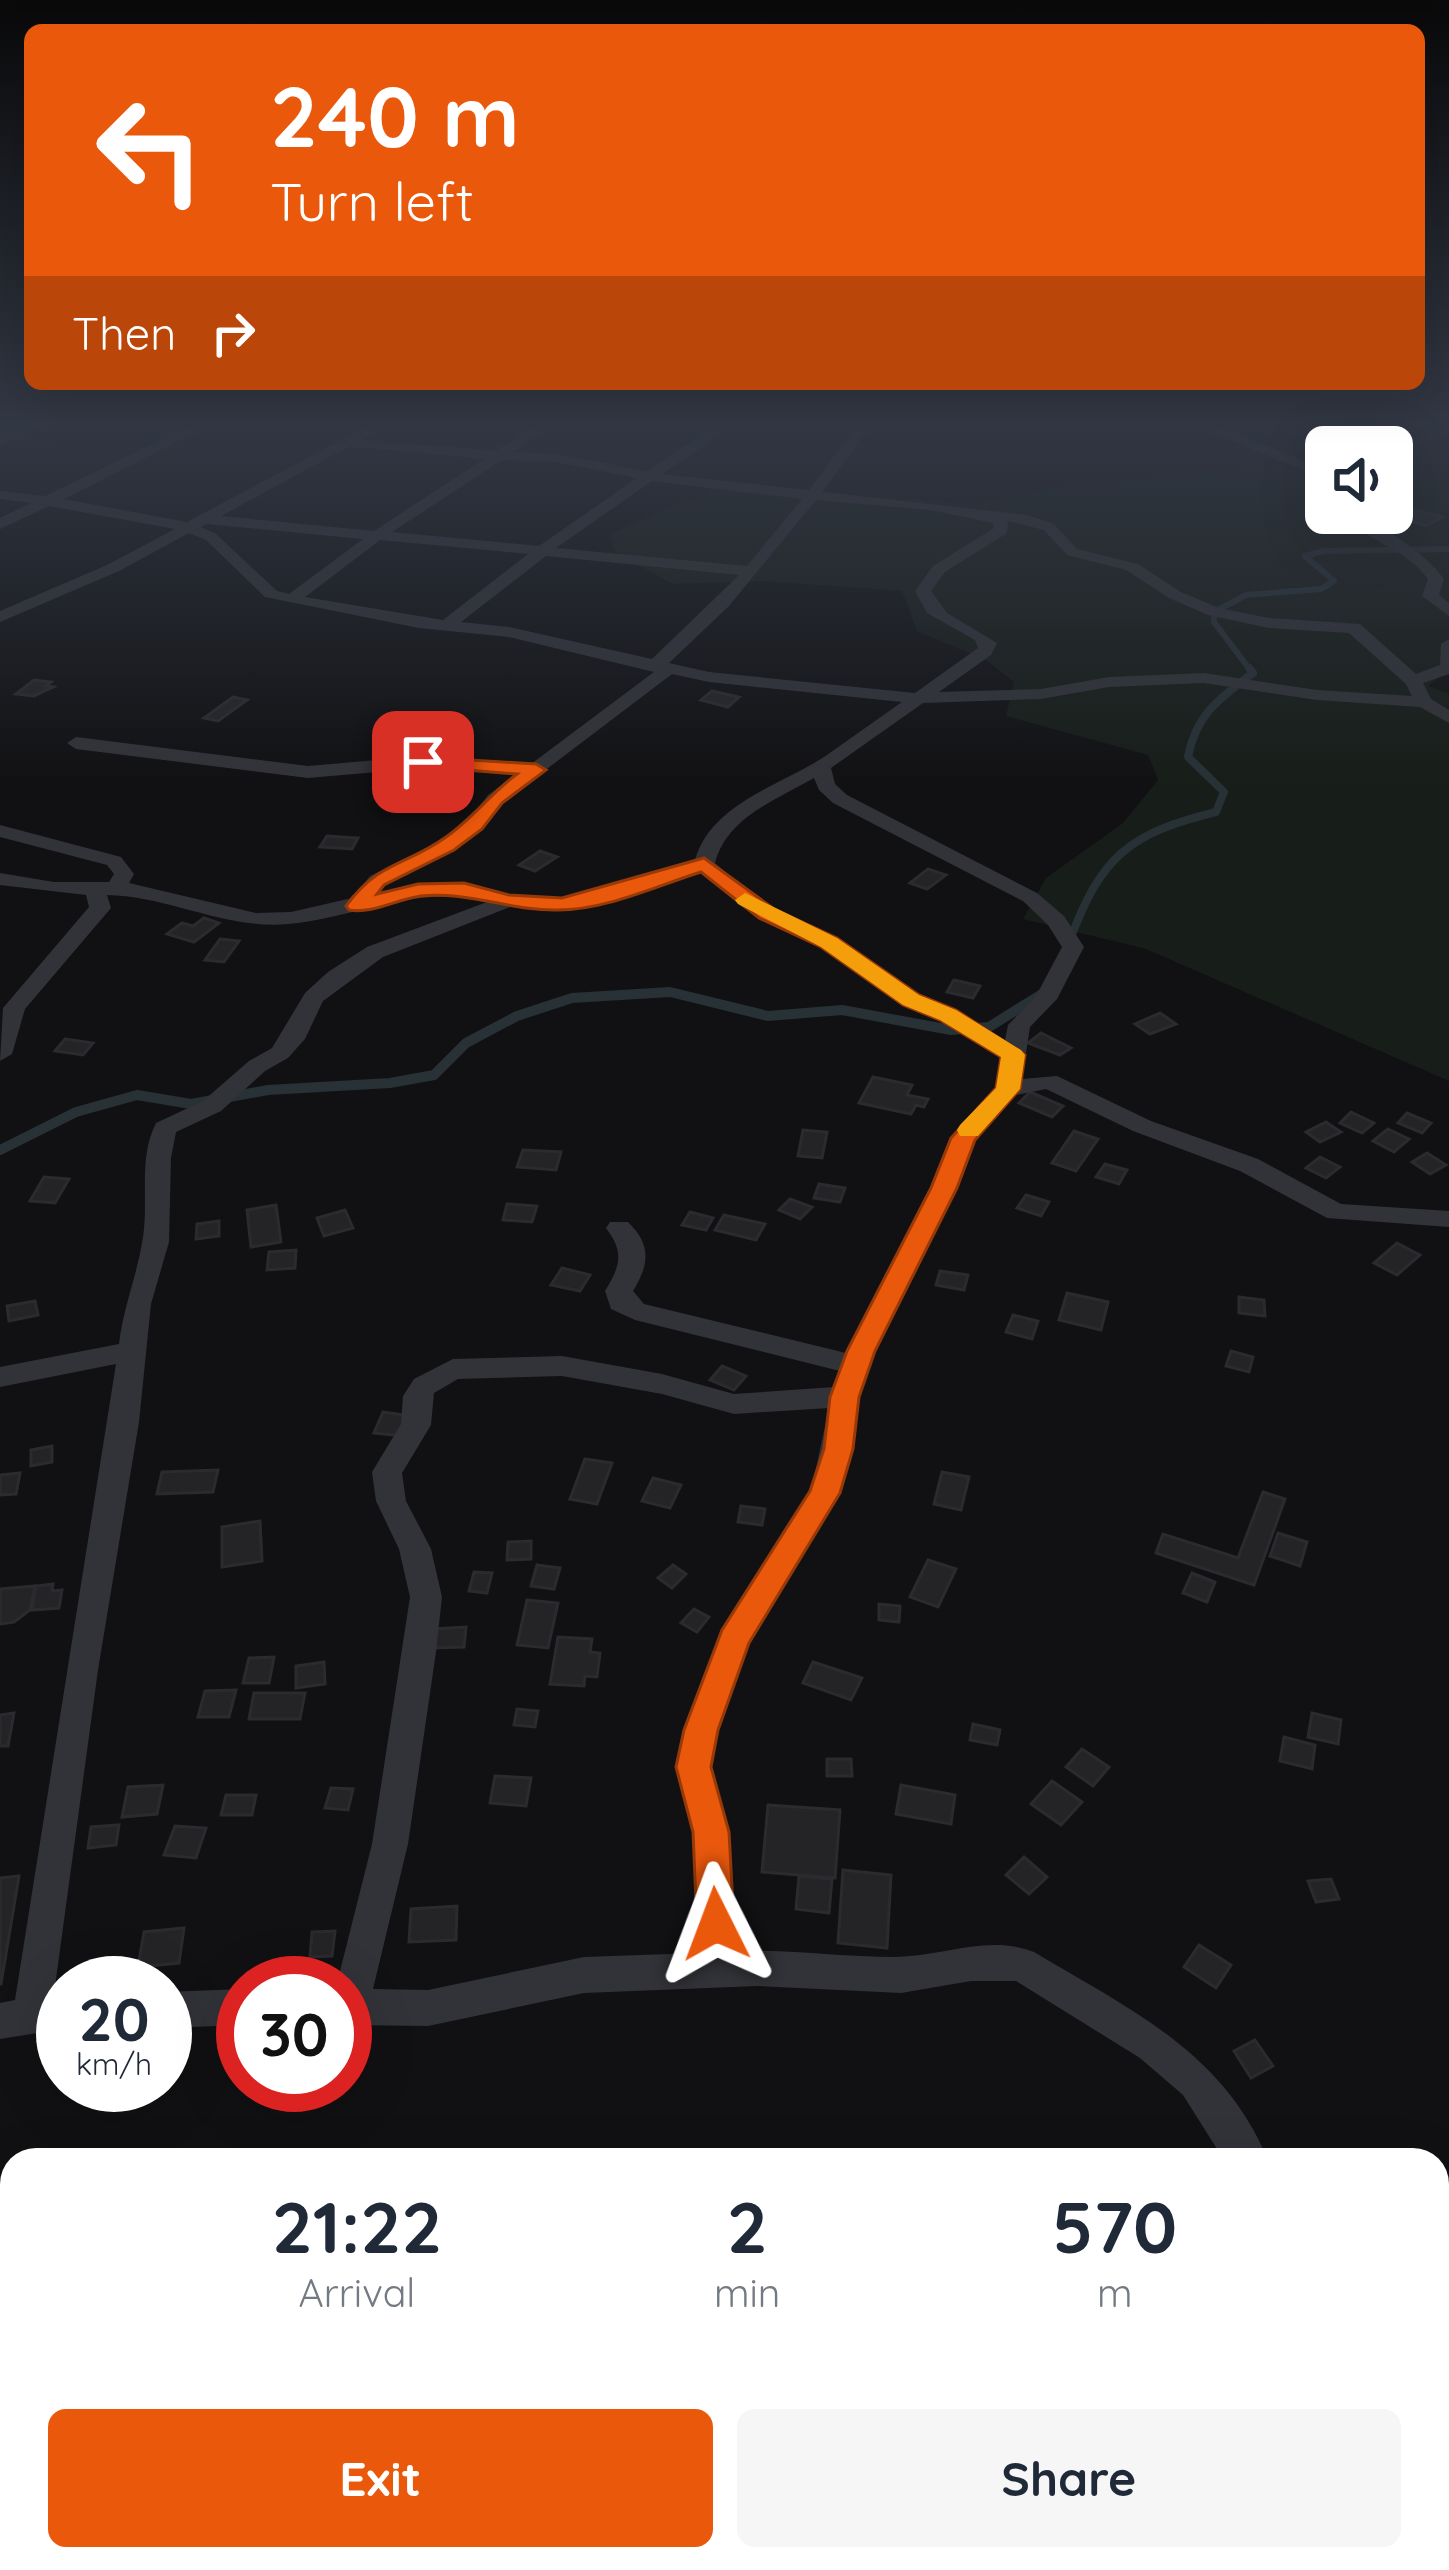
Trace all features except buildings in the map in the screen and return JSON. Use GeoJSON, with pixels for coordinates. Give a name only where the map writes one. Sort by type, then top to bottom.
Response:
{"type":"FeatureCollection","features":[{"type":"Feature","properties":{"kind":"street"},"geometry":{"type":"LineString","coordinates":[[0,617],[157,544]]}},
{"type":"Feature","properties":{"kind":"street"},"geometry":{"type":"LineString","coordinates":[[219,544],[271,594],[292,601],[508,632],[660,669],[916,698],[1041,694],[1109,682],[1184,683],[1204,678],[1317,695],[1424,702],[1449,718]]}},
{"type":"Feature","properties":{"kind":"street"},"geometry":{"type":"LineString","coordinates":[[292,601],[364,544]]}},
{"type":"Feature","properties":{"kind":"street"},"geometry":{"type":"LineString","coordinates":[[450,544],[752,571]]}},
{"type":"Feature","properties":{"kind":"street"},"geometry":{"type":"LineString","coordinates":[[446,626],[553,544]]}},
{"type":"Feature","properties":{"kind":"street"},"geometry":{"type":"LineString","coordinates":[[357,906],[377,880],[447,846],[475,825],[495,799],[660,669],[775,544]]}},
{"type":"Feature","properties":{"kind":"street"},"geometry":{"type":"LineString","coordinates":[[704,864],[711,839],[739,813],[820,766],[985,651],[989,643],[938,614],[925,602],[923,591],[939,569],[979,544]]}},
{"type":"Feature","properties":{"kind":"street"},"geometry":{"type":"LineString","coordinates":[[1064,544],[1072,552],[1132,567],[1175,596],[1214,612],[1269,622],[1354,628],[1413,681],[1424,702]]}},
{"type":"Feature","properties":{"kind":"street"},"geometry":{"type":"LineString","coordinates":[[1391,544],[1440,573],[1430,593]]}},
{"type":"Feature","properties":{"kind":"street"},"geometry":{"type":"LineString","coordinates":[[1430,593],[1449,598]]}},
{"type":"Feature","properties":{"kind":"street"},"geometry":{"type":"LineString","coordinates":[[1430,593],[1449,611]]}},
{"type":"Feature","properties":{"kind":"street"},"geometry":{"type":"LineString","coordinates":[[1413,681],[1449,668],[1449,644]]}},
{"type":"Feature","properties":{"kind":"street"},"geometry":{"type":"LineString","coordinates":[[76,743],[308,772],[423,762],[536,770]]}},
{"type":"Feature","properties":{"kind":"street"},"geometry":{"type":"LineString","coordinates":[[718,1970],[711,1832],[693,1767],[699,1739],[734,1639],[825,1493],[856,1365],[944,1188],[963,1138],[1008,1089],[1019,1025],[1046,999],[1072,955],[1070,940],[1030,897],[840,799],[826,786],[820,766]]}},
{"type":"Feature","properties":{"kind":"street"},"geometry":{"type":"LineString","coordinates":[[0,831],[114,861],[124,874],[105,887],[100,908],[14,1008],[0,1054]]}},
{"type":"Feature","properties":{"kind":"street"},"geometry":{"type":"LineString","coordinates":[[0,879],[53,888],[105,887],[179,896],[256,919],[291,918],[418,890],[464,889],[508,901],[562,904],[609,895],[704,864]]}},
{"type":"Feature","properties":{"kind":"street"},"geometry":{"type":"LineString","coordinates":[[704,864],[766,914],[829,942],[911,1000],[948,1015],[1013,1055]]}},
{"type":"Feature","properties":{"kind":"street"},"geometry":{"type":"LineString","coordinates":[[32,2016],[80,1670],[124,1422],[129,1352],[137,1304],[156,1242],[158,1158],[165,1128],[212,1106],[257,1066],[280,1053],[293,1039],[313,998],[336,977],[375,952],[508,901]]}},
{"type":"Feature","properties":{"kind":"street"},"geometry":{"type":"LineString","coordinates":[[1008,1089],[1049,1081],[1142,1126],[1249,1165],[1336,1212],[1449,1219]]}},
{"type":"Feature","properties":{"kind":"street"},"geometry":{"type":"LineString","coordinates":[[619,1228],[632,1240],[635,1254],[630,1275],[619,1291],[621,1302],[635,1311],[856,1365]]}},
{"type":"Feature","properties":{"kind":"street"},"geometry":{"type":"LineString","coordinates":[[0,1377],[129,1352]]}},
{"type":"Feature","properties":{"kind":"street"},"geometry":{"type":"LineString","coordinates":[[361,1956],[390,1844],[426,1597],[415,1549],[391,1501],[387,1472],[416,1425],[417,1396],[424,1386],[452,1370],[562,1366],[662,1384],[734,1404],[845,1397]]}},
{"type":"Feature","properties":{"kind":"street"},"geometry":{"type":"LineString","coordinates":[[372,2007],[428,2008],[584,1975],[718,1970],[901,1975],[971,1963],[1022,1964],[1154,2045],[1197,2081],[1240,2148]]}},
{"type":"Feature","properties":{"kind":"shaded area"},"geometry":{"type":"Polygon","coordinates":[[[613,544],[1449,544],[1449,670],[1428,686],[1449,694],[1449,1081],[1146,949],[1023,919],[1046,878],[1123,823],[1158,780],[1148,755],[1006,716],[1014,682],[986,660],[917,631],[902,591],[761,581],[673,584],[616,553],[613,544]]]}},
{"type":"Feature","properties":{"kind":"waterway"},"geometry":{"type":"LineString","coordinates":[[1251,671],[1214,622],[1214,612],[1246,595],[1321,589],[1334,581],[1305,556],[1324,551],[1449,549]]}},
{"type":"Feature","properties":{"kind":"waterway"},"geometry":{"type":"LineString","coordinates":[[1070,940],[1094,888],[1122,852],[1161,829],[1216,812],[1224,792],[1188,757],[1203,718],[1253,673],[1249,668]]}},
{"type":"Feature","properties":{"kind":"waterway"},"geometry":{"type":"LineString","coordinates":[[0,1150],[76,1112],[137,1095],[191,1104],[268,1090],[390,1083],[434,1075],[466,1043],[517,1016],[572,998],[670,992],[768,1016],[842,1010],[951,1030],[989,1027],[1042,994]]}},
{"type":"Feature","properties":{"kind":"slow traffic"},"geometry":{"type":"LineString","coordinates":[[745,900],[829,942],[911,1000],[948,1015],[1013,1055],[1008,1089],[969,1130]]}},
{"type":"Feature","properties":{"kind":"route"},"geometry":{"type":"LineString","coordinates":[[423,762],[536,770],[495,799],[475,825],[447,846],[377,880],[357,906],[418,890],[464,889],[508,901],[562,904],[609,895],[704,864],[718,880],[766,914],[829,942],[911,1000],[948,1015],[1013,1055],[1008,1089],[963,1138],[944,1188],[861,1351],[845,1397],[838,1449],[825,1493],[734,1639],[701,1730],[693,1767],[711,1832],[716,1924]]}}]}
